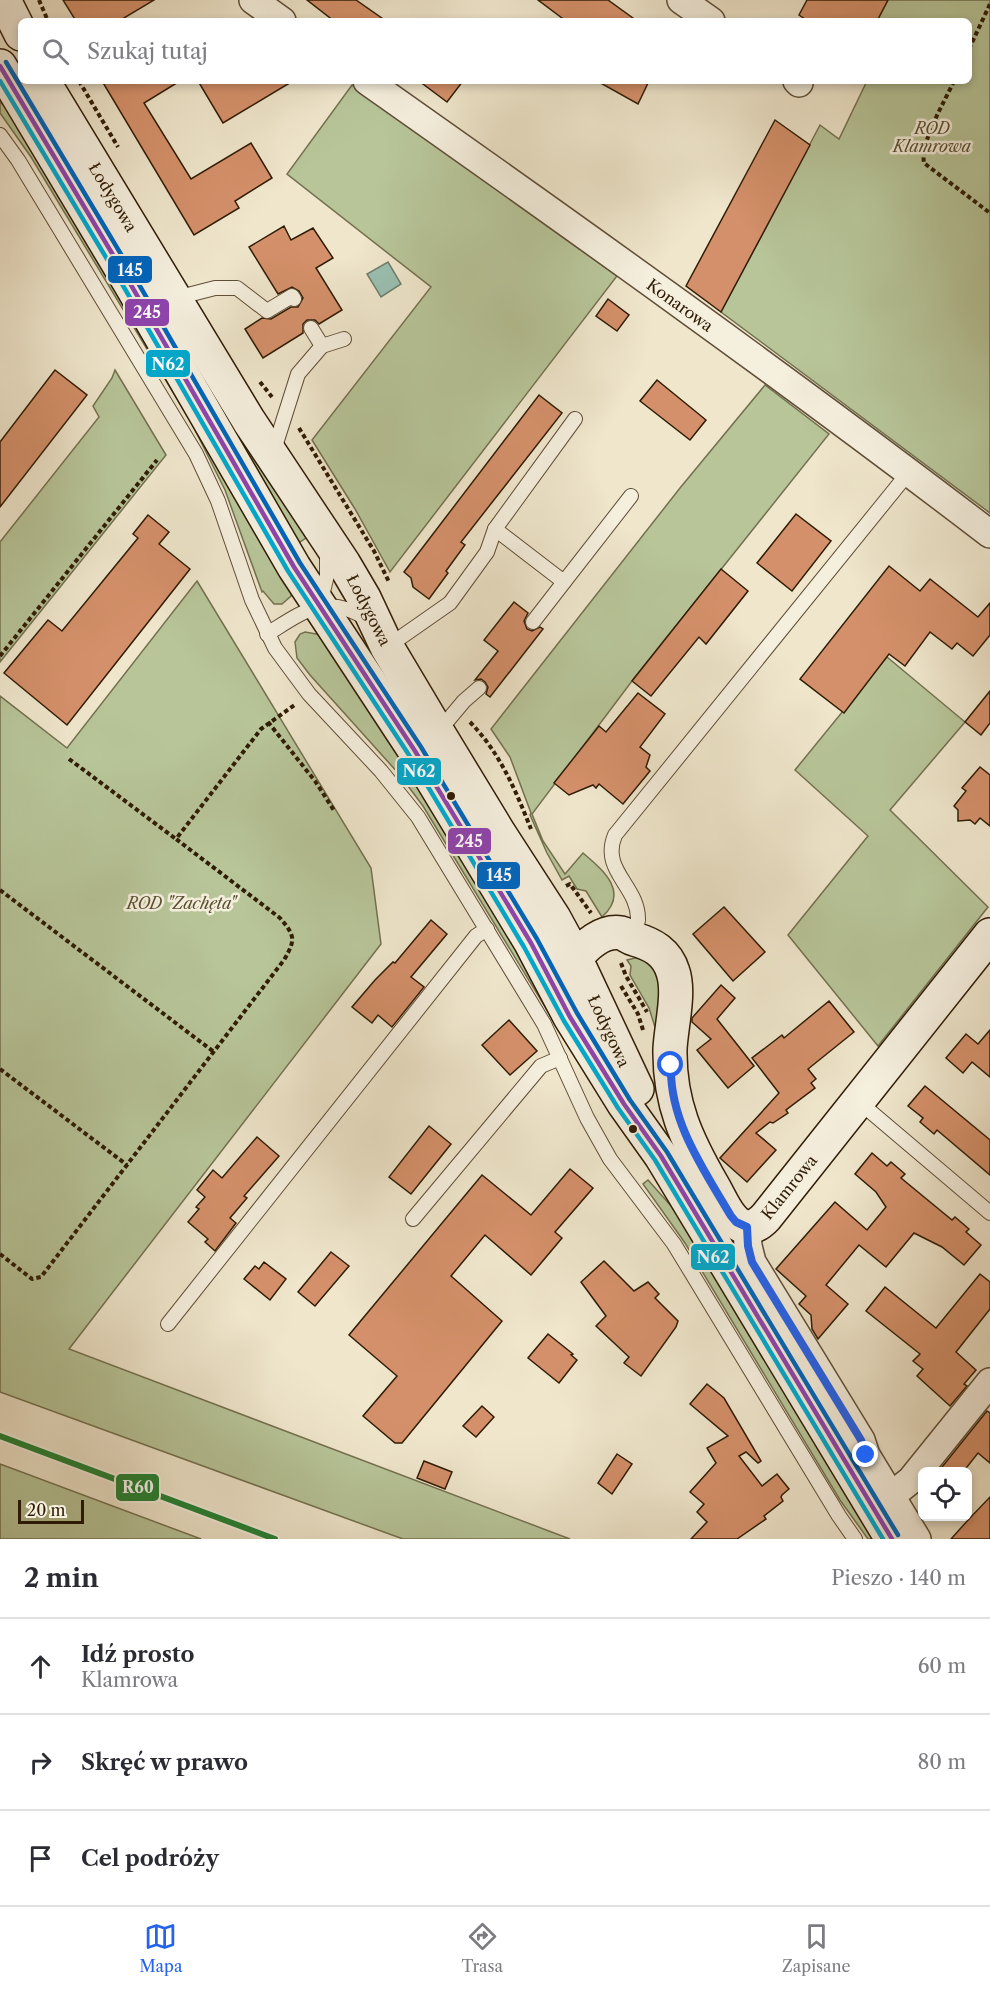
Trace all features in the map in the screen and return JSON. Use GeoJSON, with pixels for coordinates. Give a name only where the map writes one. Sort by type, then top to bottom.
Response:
{"type":"FeatureCollection","features":[{"type":"Feature","properties":{"kind":"main road"},"geometry":{"type":"LineString","coordinates":[[4,0],[18,28]]}},
{"type":"Feature","properties":{"kind":"main road","name":"Łodygowa"},"geometry":{"type":"LineString","coordinates":[[0,66],[131,285],[259,509],[415,751],[561,964],[640,1097],[661,1156],[892,1539]]}},
{"type":"Feature","properties":{"kind":"main road","name":"Łodygowa"},"geometry":{"type":"LineString","coordinates":[[45,84],[272,458],[325,533],[358,587],[382,635],[437,731],[554,918],[561,964]]}},
{"type":"Feature","properties":{"kind":"main road","name":"Klamrowa"},"geometry":{"type":"LineString","coordinates":[[561,964],[605,936],[621,933],[627,951],[641,940],[662,953],[673,971],[675,980],[670,1051],[673,1090],[683,1129],[700,1164],[731,1216],[736,1222],[747,1227],[758,1225],[766,1217],[990,935]]}},
{"type":"Feature","properties":{"kind":"street"},"geometry":{"type":"LineString","coordinates":[[253,0],[278,18]]}},
{"type":"Feature","properties":{"kind":"street"},"geometry":{"type":"LineString","coordinates":[[681,0],[707,18]]}},
{"type":"Feature","properties":{"kind":"street","name":"Konarowa"},"geometry":{"type":"LineString","coordinates":[[371,84],[540,203],[909,472],[990,534]]}},
{"type":"Feature","properties":{"kind":"street"},"geometry":{"type":"LineString","coordinates":[[747,1227],[752,1262],[861,1440],[866,1455],[917,1539]]}},
{"type":"Feature","properties":{"kind":"street"},"geometry":{"type":"LineString","coordinates":[[891,1496],[911,1480],[990,1382]]}},
{"type":"Feature","properties":{"kind":"lane"},"geometry":{"type":"LineString","coordinates":[[0,135],[18,160],[196,454],[218,501],[252,600],[267,634],[283,660],[309,694],[407,801],[429,834],[535,1008],[587,1118],[610,1160],[682,1257],[855,1539]]}},
{"type":"Feature","properties":{"kind":"lane"},"geometry":{"type":"LineString","coordinates":[[176,298],[215,288],[237,288],[267,310],[292,296],[294,299]]}},
{"type":"Feature","properties":{"kind":"lane"},"geometry":{"type":"LineString","coordinates":[[311,328],[322,346]]}},
{"type":"Feature","properties":{"kind":"lane"},"geometry":{"type":"LineString","coordinates":[[272,458],[298,374],[322,346],[344,339]]}},
{"type":"Feature","properties":{"kind":"lane"},"geometry":{"type":"LineString","coordinates":[[267,634],[307,609],[320,605],[354,610],[382,635],[450,603],[487,552],[495,529],[575,419]]}},
{"type":"Feature","properties":{"kind":"lane"},"geometry":{"type":"LineString","coordinates":[[627,951],[638,920],[637,908],[612,860],[611,846],[615,835],[909,472]]}},
{"type":"Feature","properties":{"kind":"lane"},"geometry":{"type":"LineString","coordinates":[[533,622],[631,496]]}},
{"type":"Feature","properties":{"kind":"lane"},"geometry":{"type":"LineString","coordinates":[[495,529],[564,582]]}},
{"type":"Feature","properties":{"kind":"lane"},"geometry":{"type":"LineString","coordinates":[[320,605],[325,591],[328,558],[325,533]]}},
{"type":"Feature","properties":{"kind":"lane"},"geometry":{"type":"LineString","coordinates":[[437,731],[479,688]]}},
{"type":"Feature","properties":{"kind":"lane"},"geometry":{"type":"LineString","coordinates":[[168,1324],[476,936],[487,929]]}},
{"type":"Feature","properties":{"kind":"lane"},"geometry":{"type":"LineString","coordinates":[[413,1218],[541,1066],[560,1058]]}},
{"type":"Feature","properties":{"kind":"lane"},"geometry":{"type":"LineString","coordinates":[[858,1101],[990,1213]]}},
{"type":"Feature","properties":{"kind":"path"},"geometry":{"type":"LineString","coordinates":[[39,0],[47,18]]}},
{"type":"Feature","properties":{"kind":"path"},"geometry":{"type":"LineString","coordinates":[[972,43],[990,4]]}},
{"type":"Feature","properties":{"kind":"path"},"geometry":{"type":"LineString","coordinates":[[953,84],[928,137],[922,155],[924,163],[990,213]]}},
{"type":"Feature","properties":{"kind":"path"},"geometry":{"type":"LineString","coordinates":[[0,656],[157,460]]}},
{"type":"Feature","properties":{"kind":"path"},"geometry":{"type":"LineString","coordinates":[[176,840],[261,729],[279,716]]}},
{"type":"Feature","properties":{"kind":"path"},"geometry":{"type":"LineString","coordinates":[[268,722],[315,781],[335,812]]}},
{"type":"Feature","properties":{"kind":"path"},"geometry":{"type":"LineString","coordinates":[[0,1254],[32,1279],[41,1277],[284,960],[293,945],[292,933],[280,918],[69,759]]}},
{"type":"Feature","properties":{"kind":"path"},"geometry":{"type":"LineString","coordinates":[[0,890],[214,1052]]}},
{"type":"Feature","properties":{"kind":"path"},"geometry":{"type":"LineString","coordinates":[[627,951],[626,976],[647,1015]]}},
{"type":"Feature","properties":{"kind":"path"},"geometry":{"type":"LineString","coordinates":[[620,984],[640,1018],[648,1044],[658,1050],[670,1051]]}},
{"type":"Feature","properties":{"kind":"path"},"geometry":{"type":"LineString","coordinates":[[0,1069],[126,1165]]}},
{"type":"Feature","properties":{"kind":"green space","name":"ROD Klamrowa"},"geometry":{"type":"Polygon","coordinates":[[[888,0],[990,0],[990,513],[721,312],[820,125],[839,139],[866,84],[972,84],[972,18],[879,18],[888,0]]]}},
{"type":"Feature","properties":{"kind":"green space"},"geometry":{"type":"Polygon","coordinates":[[[352,85],[617,276],[390,572],[355,509],[312,440],[431,287],[287,174],[352,85]]]}},
{"type":"Feature","properties":{"kind":"green space"},"geometry":{"type":"Polygon","coordinates":[[[0,102],[13,114],[292,590],[291,596],[282,604],[274,604],[262,592],[225,490],[191,422],[31,157],[0,113],[0,102]]]}},
{"type":"Feature","properties":{"kind":"green space"},"geometry":{"type":"Polygon","coordinates":[[[47,109],[306,538],[297,544],[47,109]]]}},
{"type":"Feature","properties":{"kind":"green space"},"geometry":{"type":"Polygon","coordinates":[[[115,370],[166,455],[0,662],[0,542],[99,417],[93,406],[115,370]]]}},
{"type":"Feature","properties":{"kind":"green space"},"geometry":{"type":"Polygon","coordinates":[[[765,385],[829,434],[632,681],[532,814],[543,841],[565,874],[583,853],[611,882],[614,899],[602,917],[586,891],[577,889],[569,876],[562,880],[530,815],[510,757],[491,729],[680,488],[765,385]]]}},
{"type":"Feature","properties":{"kind":"green space","name":"ROD \"Zachęta\""},"geometry":{"type":"Polygon","coordinates":[[[197,581],[371,868],[381,944],[69,1349],[570,1539],[403,1539],[0,1392],[0,696],[67,748],[197,581]]]}},
{"type":"Feature","properties":{"kind":"green space"},"geometry":{"type":"Polygon","coordinates":[[[305,632],[322,635],[331,640],[559,1017],[553,1020],[423,806],[399,774],[297,658],[295,642],[300,634],[305,632]]]}},
{"type":"Feature","properties":{"kind":"green space"},"geometry":{"type":"Polygon","coordinates":[[[887,657],[965,722],[890,810],[988,907],[878,1046],[788,935],[868,836],[795,770],[887,657]]]}},
{"type":"Feature","properties":{"kind":"green space"},"geometry":{"type":"Polygon","coordinates":[[[635,958],[646,961],[654,969],[658,979],[661,992],[660,1043],[649,1008],[630,975],[631,966],[627,960],[635,958]]]}},
{"type":"Feature","properties":{"kind":"green space"},"geometry":{"type":"Polygon","coordinates":[[[648,1180],[680,1216],[877,1539],[868,1539],[840,1500],[685,1243],[643,1184],[648,1180]]]}},
{"type":"Feature","properties":{"kind":"green space"},"geometry":{"type":"Polygon","coordinates":[[[0,1464],[201,1539],[0,1539],[0,1464]]]}},
{"type":"Feature","properties":{"kind":"shaded area"},"geometry":{"type":"Polygon","coordinates":[[[388,262],[401,284],[381,297],[367,274],[388,262]]]}},
{"type":"Feature","properties":{"kind":"building"},"geometry":{"type":"Polygon","coordinates":[[[63,0],[154,0],[124,18],[74,18],[63,0]]]}},
{"type":"Feature","properties":{"kind":"building"},"geometry":{"type":"Polygon","coordinates":[[[307,0],[356,0],[382,18],[330,18],[307,0]]]}},
{"type":"Feature","properties":{"kind":"building"},"geometry":{"type":"Polygon","coordinates":[[[538,0],[608,0],[633,18],[562,18],[538,0]]]}},
{"type":"Feature","properties":{"kind":"building"},"geometry":{"type":"Polygon","coordinates":[[[807,0],[888,0],[879,18],[804,18],[799,15],[807,0]]]}},
{"type":"Feature","properties":{"kind":"building"},"geometry":{"type":"Polygon","coordinates":[[[104,84],[175,84],[144,103],[191,179],[251,143],[272,178],[235,201],[239,208],[194,235],[104,84]]]}},
{"type":"Feature","properties":{"kind":"building"},"geometry":{"type":"Polygon","coordinates":[[[200,84],[288,84],[223,123],[200,84]]]}},
{"type":"Feature","properties":{"kind":"building"},"geometry":{"type":"Polygon","coordinates":[[[423,84],[461,84],[447,102],[423,84]]]}},
{"type":"Feature","properties":{"kind":"building"},"geometry":{"type":"Polygon","coordinates":[[[602,84],[648,84],[638,104],[602,84]]]}},
{"type":"Feature","properties":{"kind":"building"},"geometry":{"type":"Polygon","coordinates":[[[775,120],[810,145],[721,312],[686,286],[775,120]]]}},
{"type":"Feature","properties":{"kind":"building"},"geometry":{"type":"Polygon","coordinates":[[[284,226],[291,240],[313,228],[333,258],[316,268],[342,310],[319,324],[315,320],[307,320],[303,324],[303,333],[263,358],[245,329],[262,318],[271,319],[291,307],[298,307],[303,298],[299,291],[292,287],[278,294],[249,247],[284,226]]]}},
{"type":"Feature","properties":{"kind":"building"},"geometry":{"type":"Polygon","coordinates":[[[608,299],[629,315],[617,331],[596,316],[608,299]]]}},
{"type":"Feature","properties":{"kind":"building"},"geometry":{"type":"Polygon","coordinates":[[[55,370],[87,395],[0,507],[0,442],[55,370]]]}},
{"type":"Feature","properties":{"kind":"building"},"geometry":{"type":"Polygon","coordinates":[[[657,380],[706,420],[690,440],[640,401],[657,380]]]}},
{"type":"Feature","properties":{"kind":"building"},"geometry":{"type":"Polygon","coordinates":[[[539,395],[562,413],[461,542],[465,545],[429,599],[413,587],[411,578],[404,572],[539,395]]]}},
{"type":"Feature","properties":{"kind":"building"},"geometry":{"type":"Polygon","coordinates":[[[796,514],[831,541],[792,591],[757,563],[796,514]]]}},
{"type":"Feature","properties":{"kind":"building"},"geometry":{"type":"Polygon","coordinates":[[[148,515],[169,532],[159,544],[190,569],[67,725],[4,673],[48,620],[62,631],[138,538],[133,534],[148,515]]]}},
{"type":"Feature","properties":{"kind":"building"},"geometry":{"type":"Polygon","coordinates":[[[889,566],[920,591],[930,579],[978,617],[990,603],[990,635],[973,656],[957,643],[952,649],[930,632],[905,666],[889,654],[844,713],[800,679],[889,566]]]}},
{"type":"Feature","properties":{"kind":"building"},"geometry":{"type":"Polygon","coordinates":[[[721,569],[748,591],[706,644],[699,637],[651,696],[632,681],[721,569]]]}},
{"type":"Feature","properties":{"kind":"building"},"geometry":{"type":"Polygon","coordinates":[[[514,602],[528,613],[524,621],[527,629],[532,631],[540,627],[543,629],[490,697],[486,694],[488,687],[485,682],[481,679],[475,680],[498,651],[484,640],[514,602]]]}},
{"type":"Feature","properties":{"kind":"building"},"geometry":{"type":"Polygon","coordinates":[[[990,691],[990,723],[981,735],[965,722],[990,691]]]}},
{"type":"Feature","properties":{"kind":"building"},"geometry":{"type":"Polygon","coordinates":[[[638,693],[665,714],[640,747],[650,755],[646,767],[650,771],[623,804],[599,784],[596,788],[593,785],[569,795],[554,783],[599,726],[606,732],[638,693]]]}},
{"type":"Feature","properties":{"kind":"building"},"geometry":{"type":"Polygon","coordinates":[[[980,767],[990,775],[990,826],[980,818],[975,824],[970,820],[958,821],[958,810],[954,806],[966,791],[962,788],[980,767]]]}},
{"type":"Feature","properties":{"kind":"building"},"geometry":{"type":"Polygon","coordinates":[[[724,907],[765,952],[733,981],[693,934],[724,907]]]}},
{"type":"Feature","properties":{"kind":"building"},"geometry":{"type":"Polygon","coordinates":[[[431,920],[447,934],[411,977],[424,987],[392,1027],[378,1015],[372,1023],[352,1007],[375,980],[393,962],[395,963],[431,920]]]}},
{"type":"Feature","properties":{"kind":"building"},"geometry":{"type":"Polygon","coordinates":[[[721,985],[735,998],[717,1019],[754,1066],[728,1088],[697,1050],[711,1039],[692,1022],[692,1018],[721,985]]]}},
{"type":"Feature","properties":{"kind":"building"},"geometry":{"type":"Polygon","coordinates":[[[829,1001],[854,1032],[808,1069],[816,1079],[811,1083],[815,1088],[786,1110],[788,1113],[773,1123],[770,1122],[756,1133],[776,1150],[747,1182],[720,1158],[779,1093],[752,1058],[782,1035],[784,1038],[829,1001]]]}},
{"type":"Feature","properties":{"kind":"building"},"geometry":{"type":"Polygon","coordinates":[[[509,1020],[537,1051],[510,1075],[482,1045],[509,1020]]]}},
{"type":"Feature","properties":{"kind":"building"},"geometry":{"type":"Polygon","coordinates":[[[990,1030],[990,1077],[972,1062],[963,1073],[946,1058],[966,1034],[978,1044],[990,1030]]]}},
{"type":"Feature","properties":{"kind":"building"},"geometry":{"type":"Polygon","coordinates":[[[925,1086],[990,1140],[990,1175],[937,1130],[934,1134],[920,1122],[923,1118],[908,1106],[925,1086]]]}},
{"type":"Feature","properties":{"kind":"building"},"geometry":{"type":"Polygon","coordinates":[[[429,1126],[451,1144],[411,1194],[389,1177],[429,1126]]]}},
{"type":"Feature","properties":{"kind":"building"},"geometry":{"type":"Polygon","coordinates":[[[257,1137],[279,1156],[244,1196],[247,1198],[230,1218],[236,1223],[215,1251],[205,1242],[208,1239],[188,1222],[199,1209],[196,1207],[205,1197],[197,1190],[213,1170],[222,1178],[257,1137]]]}},
{"type":"Feature","properties":{"kind":"building"},"geometry":{"type":"Polygon","coordinates":[[[872,1153],[887,1166],[891,1162],[905,1174],[901,1178],[952,1220],[955,1217],[969,1229],[966,1232],[981,1245],[964,1265],[942,1247],[914,1233],[886,1267],[859,1245],[826,1285],[848,1304],[818,1339],[812,1329],[811,1315],[799,1304],[806,1296],[776,1269],[835,1202],[867,1230],[886,1207],[876,1192],[855,1174],[872,1153]]]}},
{"type":"Feature","properties":{"kind":"building"},"geometry":{"type":"Polygon","coordinates":[[[570,1169],[593,1188],[555,1232],[562,1238],[531,1275],[485,1235],[451,1276],[502,1321],[402,1443],[395,1443],[363,1416],[397,1376],[349,1335],[482,1175],[531,1215],[570,1169]]]}},
{"type":"Feature","properties":{"kind":"building"},"geometry":{"type":"Polygon","coordinates":[[[331,1252],[349,1266],[315,1306],[298,1292],[331,1252]]]}},
{"type":"Feature","properties":{"kind":"building"},"geometry":{"type":"Polygon","coordinates":[[[604,1261],[634,1291],[648,1282],[659,1294],[655,1298],[678,1321],[641,1376],[624,1363],[629,1357],[596,1326],[606,1316],[581,1282],[604,1261]]]}},
{"type":"Feature","properties":{"kind":"building"},"geometry":{"type":"Polygon","coordinates":[[[264,1262],[286,1279],[270,1300],[244,1279],[255,1266],[259,1269],[264,1262]]]}},
{"type":"Feature","properties":{"kind":"building"},"geometry":{"type":"Polygon","coordinates":[[[980,1274],[990,1282],[990,1309],[956,1352],[976,1370],[964,1384],[967,1386],[950,1406],[917,1376],[923,1369],[913,1361],[920,1354],[866,1311],[885,1287],[936,1328],[980,1274]]]}},
{"type":"Feature","properties":{"kind":"building"},"geometry":{"type":"Polygon","coordinates":[[[548,1334],[577,1360],[559,1383],[528,1358],[548,1334]]]}},
{"type":"Feature","properties":{"kind":"building"},"geometry":{"type":"Polygon","coordinates":[[[707,1384],[724,1398],[761,1461],[758,1463],[746,1452],[739,1456],[762,1486],[777,1474],[789,1489],[781,1497],[783,1501],[764,1516],[766,1519],[737,1539],[691,1539],[707,1522],[697,1512],[704,1504],[690,1492],[716,1463],[707,1448],[728,1436],[690,1404],[707,1384]]]}},
{"type":"Feature","properties":{"kind":"building"},"geometry":{"type":"Polygon","coordinates":[[[482,1406],[494,1417],[476,1437],[463,1426],[482,1406]]]}},
{"type":"Feature","properties":{"kind":"building"},"geometry":{"type":"Polygon","coordinates":[[[987,1411],[990,1413],[990,1463],[978,1453],[967,1467],[942,1467],[987,1411]]]}},
{"type":"Feature","properties":{"kind":"building"},"geometry":{"type":"Polygon","coordinates":[[[617,1454],[632,1464],[612,1494],[598,1483],[617,1454]]]}},
{"type":"Feature","properties":{"kind":"building"},"geometry":{"type":"Polygon","coordinates":[[[424,1461],[452,1472],[445,1489],[417,1478],[424,1461]]]}},
{"type":"Feature","properties":{"kind":"building"},"geometry":{"type":"Polygon","coordinates":[[[990,1497],[990,1539],[951,1539],[967,1521],[972,1521],[972,1516],[990,1497]]]}},
{"type":"Feature","properties":{"kind":"transit line","name":"145"},"geometry":{"type":"LineString","coordinates":[[6,62],[18,82]]}},
{"type":"Feature","properties":{"kind":"transit line","name":"245"},"geometry":{"type":"LineString","coordinates":[[0,66],[131,285],[294,567],[415,751],[531,943],[570,1017],[624,1104],[661,1156],[892,1539]]}},
{"type":"Feature","properties":{"kind":"transit line","name":"N62"},"geometry":{"type":"LineString","coordinates":[[0,81],[125,289],[288,571],[409,755],[524,947],[564,1021],[618,1108],[655,1160],[883,1539]]}},
{"type":"Feature","properties":{"kind":"transit line","name":"145"},"geometry":{"type":"LineString","coordinates":[[19,84],[137,281],[300,563],[421,747],[537,939],[577,1013],[630,1100],[667,1152],[898,1535]]}},
{"type":"Feature","properties":{"kind":"transit line","name":"R60"},"geometry":{"type":"LineString","coordinates":[[0,1436],[275,1539]]}},
{"type":"Feature","properties":{"kind":"route"},"geometry":{"type":"LineString","coordinates":[[671,1065],[673,1090],[683,1129],[690,1145],[731,1216],[736,1222],[747,1227],[752,1262],[861,1440],[866,1455]]}}]}
